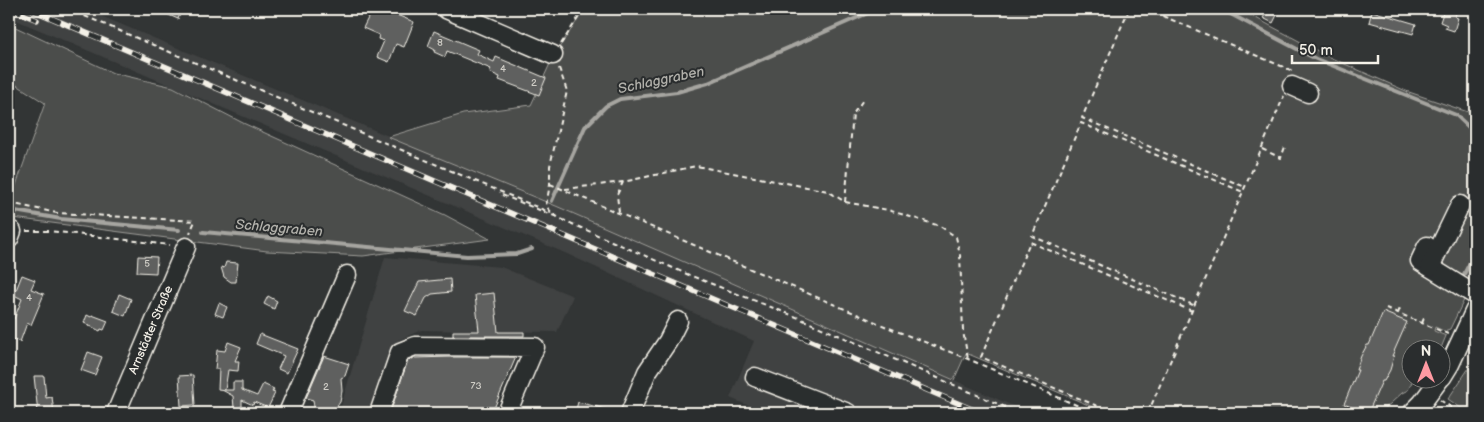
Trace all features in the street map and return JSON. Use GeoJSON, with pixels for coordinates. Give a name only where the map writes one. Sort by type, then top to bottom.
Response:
{"type":"FeatureCollection","features":[{"type":"Feature","properties":{"kind":"street"},"geometry":{"type":"LineString","coordinates":[[446,9],[553,55]]}},
{"type":"Feature","properties":{"kind":"street"},"geometry":{"type":"LineString","coordinates":[[1430,267],[1460,205]]}},
{"type":"Feature","properties":{"kind":"street"},"geometry":{"type":"LineString","coordinates":[[1427,246],[1420,261],[1475,295]]}},
{"type":"Feature","properties":{"kind":"street","name":"Arnstädter Straße"},"geometry":{"type":"LineString","coordinates":[[116,413],[186,247]]}},
{"type":"Feature","properties":{"kind":"street"},"geometry":{"type":"LineString","coordinates":[[288,413],[347,276]]}},
{"type":"Feature","properties":{"kind":"street"},"geometry":{"type":"LineString","coordinates":[[1452,360],[1475,310]]}},
{"type":"Feature","properties":{"kind":"street"},"geometry":{"type":"LineString","coordinates":[[630,413],[647,372],[668,341],[678,321]]}},
{"type":"Feature","properties":{"kind":"street"},"geometry":{"type":"LineString","coordinates":[[379,413],[400,352],[416,346],[535,347],[507,413]]}},
{"type":"Feature","properties":{"kind":"street"},"geometry":{"type":"LineString","coordinates":[[755,378],[823,409],[848,413]]}},
{"type":"Feature","properties":{"kind":"street"},"geometry":{"type":"LineString","coordinates":[[1412,413],[1431,390]]}},
{"type":"Feature","properties":{"kind":"path"},"geometry":{"type":"LineString","coordinates":[[68,9],[562,219]]}},
{"type":"Feature","properties":{"kind":"path"},"geometry":{"type":"LineString","coordinates":[[553,214],[546,206],[550,184],[550,166],[567,91],[553,55],[584,9]]}},
{"type":"Feature","properties":{"kind":"path"},"geometry":{"type":"LineString","coordinates":[[1129,9],[1082,118],[1245,187]]}},
{"type":"Feature","properties":{"kind":"path"},"geometry":{"type":"LineString","coordinates":[[1146,9],[1295,85],[1261,149],[1148,413]]}},
{"type":"Feature","properties":{"kind":"path"},"geometry":{"type":"LineString","coordinates":[[846,202],[854,114],[863,100]]}},
{"type":"Feature","properties":{"kind":"path"},"geometry":{"type":"LineString","coordinates":[[1194,305],[1032,236],[1081,123],[1243,192]]}},
{"type":"Feature","properties":{"kind":"path"},"geometry":{"type":"LineString","coordinates":[[1261,149],[1280,158],[1286,144]]}},
{"type":"Feature","properties":{"kind":"path"},"geometry":{"type":"LineString","coordinates":[[563,190],[623,182],[696,166],[828,191],[846,202],[888,210],[940,226],[956,237],[960,254],[963,332],[968,359]]}},
{"type":"Feature","properties":{"kind":"path"},"geometry":{"type":"LineString","coordinates":[[619,213],[617,195],[623,182]]}},
{"type":"Feature","properties":{"kind":"path"},"geometry":{"type":"LineString","coordinates":[[550,184],[1095,413]]}},
{"type":"Feature","properties":{"kind":"path"},"geometry":{"type":"LineString","coordinates":[[502,195],[562,219],[689,275],[794,316],[1019,413]]}},
{"type":"Feature","properties":{"kind":"path"},"geometry":{"type":"LineString","coordinates":[[9,203],[58,213],[195,221],[186,247],[49,231],[10,235]]}},
{"type":"Feature","properties":{"kind":"path"},"geometry":{"type":"LineString","coordinates":[[1114,413],[981,357],[1030,242],[1192,311]]}},
{"type":"Feature","properties":{"kind":"path"},"geometry":{"type":"LineString","coordinates":[[1398,313],[1401,306]]}},
{"type":"Feature","properties":{"kind":"path"},"geometry":{"type":"LineString","coordinates":[[1386,308],[1462,340]]}},
{"type":"Feature","properties":{"kind":"path"},"geometry":{"type":"LineString","coordinates":[[1422,323],[1425,316]]}},
{"type":"Feature","properties":{"kind":"path"},"geometry":{"type":"LineString","coordinates":[[1442,390],[1460,413]]}},
{"type":"Feature","properties":{"kind":"shaded area"},"geometry":{"type":"Polygon","coordinates":[[[9,9],[84,9],[556,206],[1029,413],[767,413],[730,398],[754,341],[565,253],[9,17],[9,9]]]}},
{"type":"Feature","properties":{"kind":"shaded area"},"geometry":{"type":"Polygon","coordinates":[[[585,9],[1239,9],[1329,57],[1406,91],[1468,112],[1475,119],[1475,279],[1463,295],[1464,300],[1450,329],[1444,331],[1435,327],[1434,331],[1446,336],[1444,340],[1402,340],[1402,390],[1408,390],[1380,413],[1107,413],[966,353],[954,380],[556,206],[388,137],[463,114],[531,105],[554,55],[585,9]]]}},
{"type":"Feature","properties":{"kind":"shaded area"},"geometry":{"type":"Polygon","coordinates":[[[9,24],[113,73],[173,87],[243,123],[445,215],[490,239],[363,256],[267,251],[13,218],[9,212],[9,205],[45,103],[9,80],[9,24]]]}},
{"type":"Feature","properties":{"kind":"shaded area"},"geometry":{"type":"Polygon","coordinates":[[[385,257],[501,267],[573,296],[557,332],[421,330],[399,340],[374,413],[339,413],[385,257]]]}},
{"type":"Feature","properties":{"kind":"shaded area"},"geometry":{"type":"Polygon","coordinates":[[[1475,359],[1475,413],[1468,413],[1448,399],[1475,359]]]}},
{"type":"Feature","properties":{"kind":"building"},"geometry":{"type":"Polygon","coordinates":[[[155,9],[182,9],[178,19],[155,9]]]}},
{"type":"Feature","properties":{"kind":"building"},"geometry":{"type":"Polygon","coordinates":[[[349,9],[382,9],[414,22],[404,47],[396,44],[389,62],[377,57],[384,41],[378,39],[379,35],[363,28],[368,18],[367,16],[349,9]]]}},
{"type":"Feature","properties":{"kind":"building"},"geometry":{"type":"Polygon","coordinates":[[[1268,10],[1277,15],[1273,23],[1263,18],[1268,10]]]}},
{"type":"Feature","properties":{"kind":"building"},"geometry":{"type":"Polygon","coordinates":[[[1444,10],[1456,13],[1455,17],[1458,18],[1454,31],[1445,28],[1447,25],[1440,22],[1444,10]]]}},
{"type":"Feature","properties":{"kind":"building"},"geometry":{"type":"Polygon","coordinates":[[[1372,11],[1416,24],[1413,34],[1369,22],[1372,11]]]}},
{"type":"Feature","properties":{"kind":"building"},"geometry":{"type":"Polygon","coordinates":[[[434,31],[479,50],[477,54],[494,62],[496,57],[546,78],[539,95],[499,80],[500,77],[489,72],[491,69],[447,51],[445,57],[434,52],[435,50],[428,46],[434,31]]]}},
{"type":"Feature","properties":{"kind":"building"},"geometry":{"type":"Polygon","coordinates":[[[138,256],[157,257],[156,273],[137,272],[138,256]]]}},
{"type":"Feature","properties":{"kind":"building"},"geometry":{"type":"Polygon","coordinates":[[[226,262],[238,263],[236,282],[231,282],[224,277],[221,267],[224,268],[226,262]]]}},
{"type":"Feature","properties":{"kind":"building"},"geometry":{"type":"Polygon","coordinates":[[[22,275],[35,280],[31,289],[44,294],[31,325],[27,323],[20,342],[9,337],[9,317],[14,319],[22,299],[14,295],[22,275]]]}},
{"type":"Feature","properties":{"kind":"building"},"geometry":{"type":"Polygon","coordinates":[[[450,279],[451,292],[432,294],[426,298],[417,316],[405,311],[419,282],[450,279]]]}},
{"type":"Feature","properties":{"kind":"building"},"geometry":{"type":"Polygon","coordinates":[[[494,293],[498,332],[524,332],[524,336],[453,336],[453,331],[479,331],[475,295],[494,293]]]}},
{"type":"Feature","properties":{"kind":"building"},"geometry":{"type":"Polygon","coordinates":[[[119,294],[131,299],[125,316],[113,311],[119,294]]]}},
{"type":"Feature","properties":{"kind":"building"},"geometry":{"type":"Polygon","coordinates":[[[268,296],[277,301],[274,309],[264,304],[268,296]]]}},
{"type":"Feature","properties":{"kind":"building"},"geometry":{"type":"Polygon","coordinates":[[[219,303],[227,307],[223,317],[215,314],[219,303]]]}},
{"type":"Feature","properties":{"kind":"building"},"geometry":{"type":"Polygon","coordinates":[[[1383,312],[1407,322],[1392,356],[1394,356],[1390,370],[1384,381],[1382,381],[1368,413],[1366,413],[1344,404],[1358,370],[1356,370],[1361,356],[1367,345],[1369,345],[1383,312]]]}},
{"type":"Feature","properties":{"kind":"building"},"geometry":{"type":"Polygon","coordinates":[[[87,315],[108,321],[104,330],[101,329],[100,331],[84,323],[87,315]]]}},
{"type":"Feature","properties":{"kind":"building"},"geometry":{"type":"Polygon","coordinates":[[[260,334],[298,349],[287,373],[278,369],[284,356],[256,344],[260,334]]]}},
{"type":"Feature","properties":{"kind":"building"},"geometry":{"type":"Polygon","coordinates":[[[228,342],[241,347],[235,361],[239,361],[238,371],[228,370],[225,390],[218,389],[219,369],[215,369],[217,350],[225,351],[228,342]]]}},
{"type":"Feature","properties":{"kind":"building"},"geometry":{"type":"Polygon","coordinates":[[[88,352],[102,357],[95,375],[81,370],[88,352]]]}},
{"type":"Feature","properties":{"kind":"building"},"geometry":{"type":"Polygon","coordinates":[[[324,356],[349,364],[345,376],[341,378],[342,391],[340,402],[332,413],[315,413],[313,400],[306,398],[324,356]]]}},
{"type":"Feature","properties":{"kind":"building"},"geometry":{"type":"Polygon","coordinates":[[[516,357],[492,413],[390,413],[408,360],[414,358],[516,357]]]}},
{"type":"Feature","properties":{"kind":"building"},"geometry":{"type":"Polygon","coordinates":[[[193,375],[195,405],[181,406],[179,376],[193,375]]]}},
{"type":"Feature","properties":{"kind":"building"},"geometry":{"type":"Polygon","coordinates":[[[34,376],[44,376],[46,398],[52,397],[54,413],[38,413],[34,376]]]}},
{"type":"Feature","properties":{"kind":"building"},"geometry":{"type":"Polygon","coordinates":[[[233,382],[242,382],[242,390],[257,396],[263,384],[274,389],[272,392],[275,393],[268,408],[254,402],[253,405],[242,400],[242,407],[234,408],[233,396],[222,390],[233,390],[233,382]]]}},
{"type":"Feature","properties":{"kind":"building"},"geometry":{"type":"Polygon","coordinates":[[[578,402],[609,410],[609,413],[575,413],[578,402]]]}},
{"type":"Feature","properties":{"kind":"waterway","name":"Schlaggraben"},"geometry":{"type":"LineString","coordinates":[[552,201],[585,127],[606,106],[620,99],[677,92],[708,83],[877,9]]}},
{"type":"Feature","properties":{"kind":"waterway","name":"Schlaggraben"},"geometry":{"type":"LineString","coordinates":[[1221,9],[1316,59],[1456,115],[1475,133]]}},
{"type":"Feature","properties":{"kind":"waterway","name":"Schlaggraben"},"geometry":{"type":"LineString","coordinates":[[9,210],[61,219],[179,230]]}},
{"type":"Feature","properties":{"kind":"waterway","name":"Schlaggraben"},"geometry":{"type":"LineString","coordinates":[[203,232],[467,256],[517,254],[532,249]]}},
{"type":"Feature","properties":{"kind":"waterway","name":"Schlaggraben"},"geometry":{"type":"LineString","coordinates":[[1462,278],[1475,253]]}},
{"type":"Feature","properties":{"kind":"railway"},"geometry":{"type":"LineString","coordinates":[[11,9],[37,20]]}},
{"type":"Feature","properties":{"kind":"railway"},"geometry":{"type":"LineString","coordinates":[[30,9],[981,413]]}}]}
